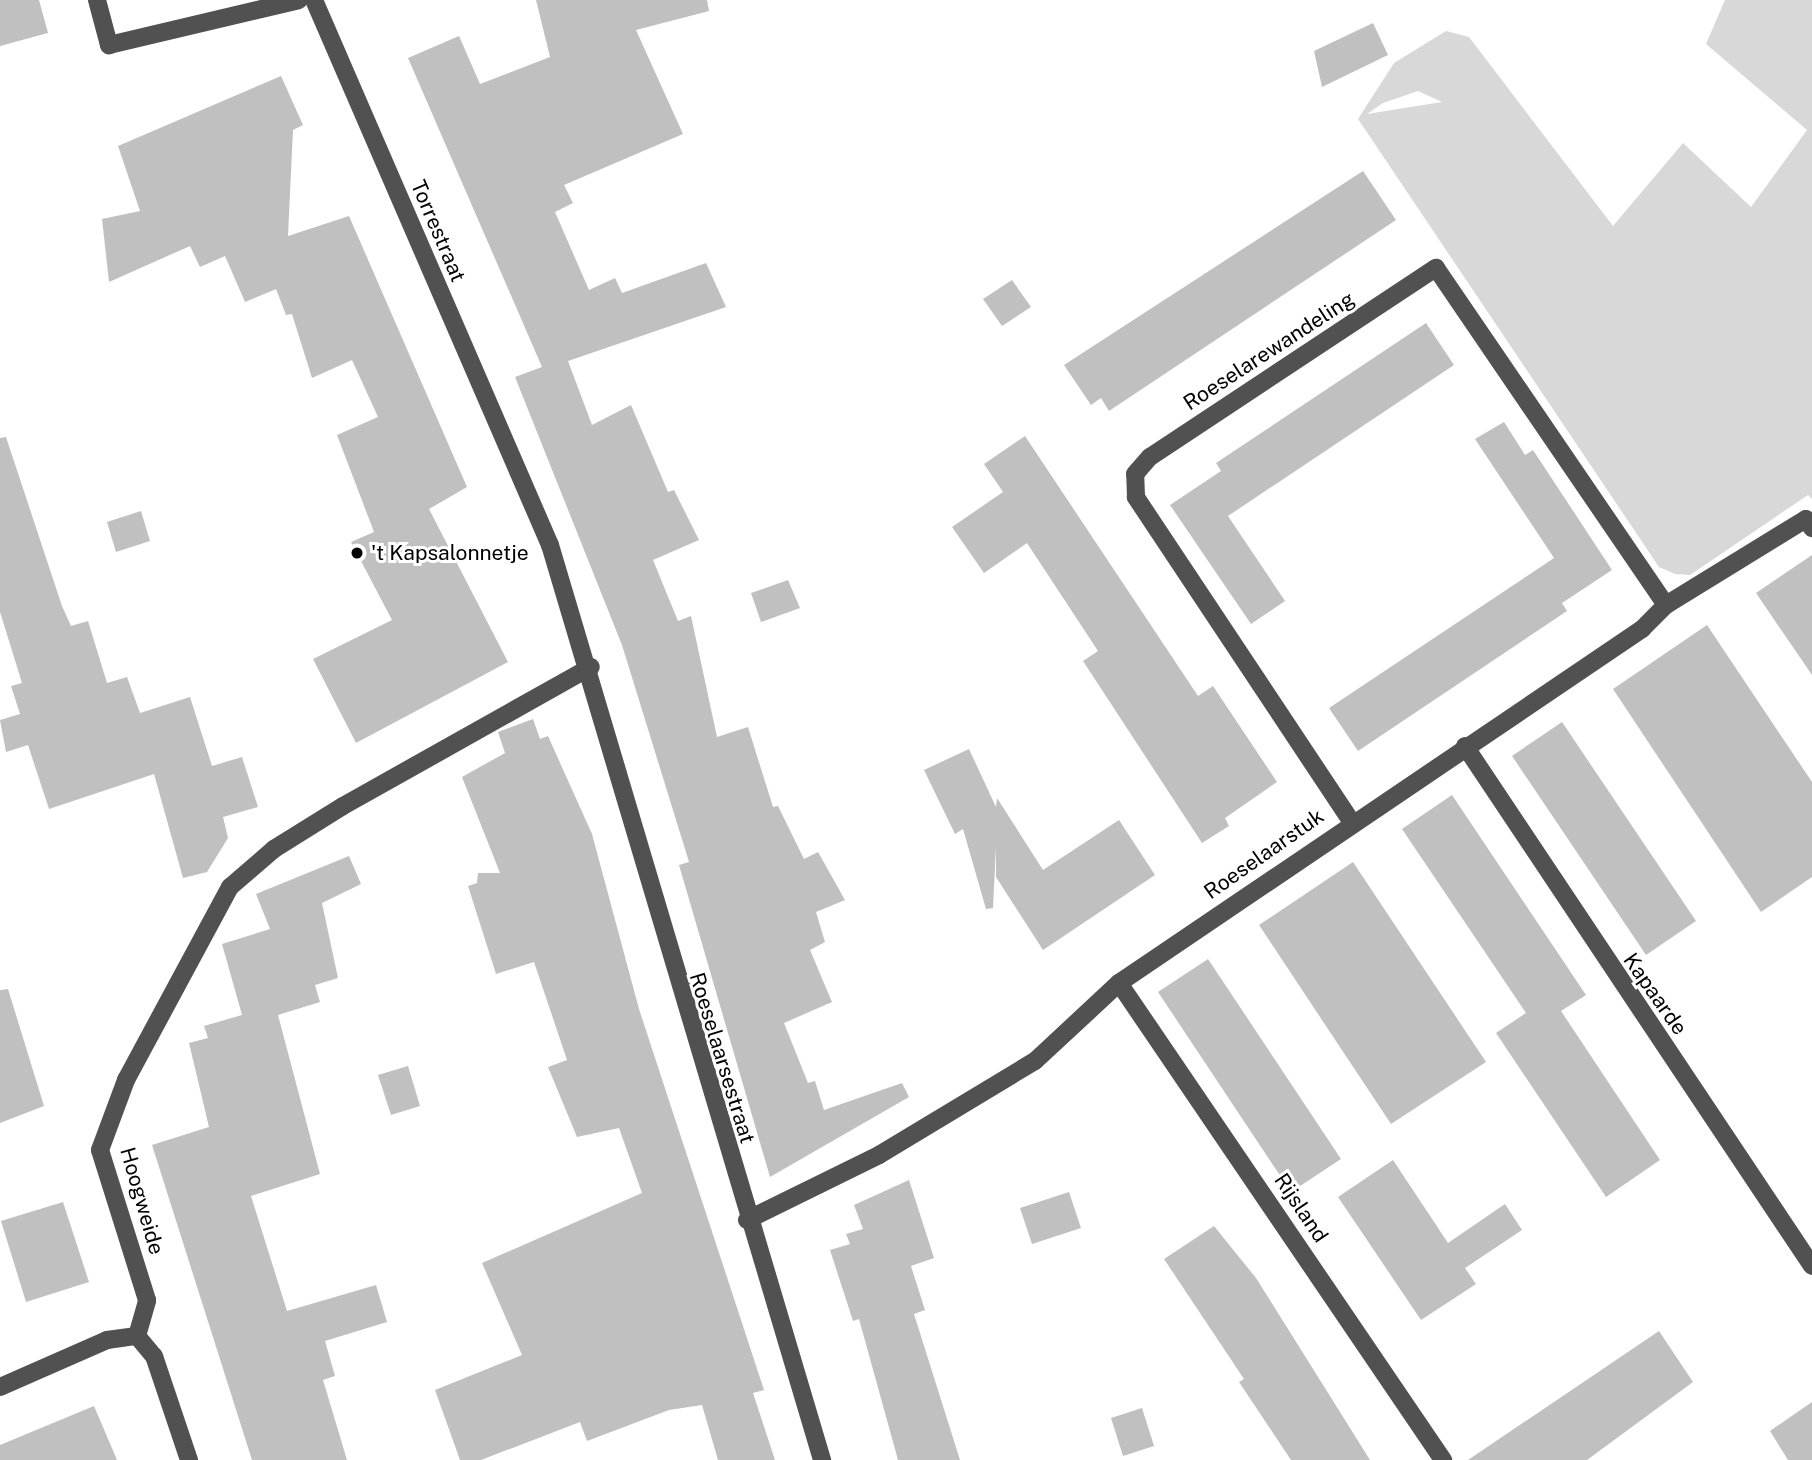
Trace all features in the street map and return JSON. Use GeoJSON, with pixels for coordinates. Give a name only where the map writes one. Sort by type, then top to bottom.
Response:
{"type":"FeatureCollection","features":[{"type":"Feature","properties":{"kind":"street"},"geometry":{"type":"LineString","coordinates":[[97,0],[109,45],[299,0]]}},
{"type":"Feature","properties":{"kind":"street","name":"Torrestraat"},"geometry":{"type":"LineString","coordinates":[[314,0],[521,480]]}},
{"type":"Feature","properties":{"kind":"street","name":"Roeselarewandeling"},"geometry":{"type":"LineString","coordinates":[[1351,821],[1136,497],[1135,474],[1150,457],[1436,268],[1666,605]]}},
{"type":"Feature","properties":{"kind":"street","name":"Roeselaarsestraat"},"geometry":{"type":"LineString","coordinates":[[521,480],[590,667],[606,743],[747,1220],[822,1460]]}},
{"type":"Feature","properties":{"kind":"street","name":"Roeselaarstuk"},"geometry":{"type":"LineString","coordinates":[[747,1220],[879,1154],[1035,1061],[1119,983],[1351,821],[1642,629],[1666,605],[1809,524]]}},
{"type":"Feature","properties":{"kind":"street","name":"Hoogweide"},"geometry":{"type":"LineString","coordinates":[[137,1336],[147,1300],[100,1150],[126,1080],[230,887],[253,866],[343,806],[590,667]]}},
{"type":"Feature","properties":{"kind":"street","name":"Kapaarde"},"geometry":{"type":"LineString","coordinates":[[1465,746],[1812,1266]]}},
{"type":"Feature","properties":{"kind":"street","name":"Rijsland"},"geometry":{"type":"LineString","coordinates":[[1119,983],[1443,1460]]}},
{"type":"Feature","properties":{"kind":"street"},"geometry":{"type":"LineString","coordinates":[[0,1387],[107,1340],[137,1336],[154,1356],[189,1460]]}},
{"type":"Feature","properties":{"kind":"shaded area"},"geometry":{"type":"Polygon","coordinates":[[[1725,0],[1812,0],[1812,499],[1808,495],[1690,575],[1675,574],[1659,567],[1358,119],[1394,63],[1446,31],[1469,37],[1613,226],[1683,143],[1751,207],[1807,130],[1706,44],[1725,0]],[[1418,91],[1383,103],[1367,114],[1442,102],[1418,91]]]}},
{"type":"Feature","properties":{"kind":"building"},"geometry":{"type":"Polygon","coordinates":[[[0,0],[39,0],[48,33],[0,46],[0,0]]]}},
{"type":"Feature","properties":{"kind":"building"},"geometry":{"type":"Polygon","coordinates":[[[536,0],[707,0],[709,11],[636,30],[683,134],[564,185],[573,203],[555,212],[589,290],[615,278],[622,293],[706,263],[726,307],[568,361],[592,425],[631,405],[668,492],[674,490],[699,540],[653,560],[678,621],[691,616],[717,737],[748,727],[773,807],[778,806],[804,859],[818,852],[845,900],[816,912],[825,942],[810,950],[832,1002],[784,1023],[808,1083],[815,1081],[824,1110],[902,1083],[909,1097],[770,1177],[679,865],[689,862],[622,645],[515,377],[542,367],[408,58],[459,36],[480,84],[550,57],[536,0]]]}},
{"type":"Feature","properties":{"kind":"building"},"geometry":{"type":"Polygon","coordinates":[[[1373,23],[1388,55],[1322,87],[1314,51],[1373,23]]]}},
{"type":"Feature","properties":{"kind":"building"},"geometry":{"type":"Polygon","coordinates":[[[281,76],[303,125],[293,130],[288,236],[349,216],[467,487],[429,509],[508,662],[356,743],[313,659],[392,620],[351,542],[374,532],[337,435],[378,417],[352,360],[312,378],[292,314],[286,315],[276,289],[245,302],[225,256],[200,267],[190,246],[109,282],[102,219],[140,211],[118,146],[281,76]]]}},
{"type":"Feature","properties":{"kind":"building"},"geometry":{"type":"Polygon","coordinates":[[[1363,171],[1396,220],[1109,411],[1101,398],[1091,405],[1064,365],[1363,171]]]}},
{"type":"Feature","properties":{"kind":"building"},"geometry":{"type":"Polygon","coordinates":[[[1012,280],[1031,307],[1002,326],[983,299],[1012,280]]]}},
{"type":"Feature","properties":{"kind":"building"},"geometry":{"type":"Polygon","coordinates":[[[1426,323],[1454,365],[1228,516],[1285,601],[1251,624],[1170,505],[1221,471],[1216,463],[1426,323]]]}},
{"type":"Feature","properties":{"kind":"building"},"geometry":{"type":"Polygon","coordinates":[[[1504,422],[1525,455],[1533,450],[1612,570],[1562,603],[1567,611],[1358,751],[1329,708],[1554,558],[1475,439],[1504,422]]]}},
{"type":"Feature","properties":{"kind":"building"},"geometry":{"type":"Polygon","coordinates":[[[1025,436],[1198,696],[1213,686],[1277,782],[1225,818],[1229,826],[1202,843],[1083,661],[1098,651],[1027,543],[984,573],[952,527],[1003,492],[984,464],[1025,436]]]}},
{"type":"Feature","properties":{"kind":"building"},"geometry":{"type":"Polygon","coordinates":[[[6,437],[62,606],[71,626],[88,621],[107,683],[127,677],[140,713],[190,697],[212,766],[242,757],[258,807],[223,817],[228,838],[207,872],[183,878],[154,774],[49,809],[28,745],[6,752],[0,720],[20,714],[11,686],[22,683],[0,612],[0,438],[6,437]]]}},
{"type":"Feature","properties":{"kind":"building"},"geometry":{"type":"Polygon","coordinates":[[[141,511],[150,541],[116,552],[107,522],[141,511]]]}},
{"type":"Feature","properties":{"kind":"building"},"geometry":{"type":"Polygon","coordinates":[[[1812,555],[1812,675],[1756,593],[1812,555]]]}},
{"type":"Feature","properties":{"kind":"building"},"geometry":{"type":"Polygon","coordinates":[[[788,580],[800,608],[761,622],[751,593],[788,580]]]}},
{"type":"Feature","properties":{"kind":"building"},"geometry":{"type":"Polygon","coordinates":[[[1707,625],[1812,782],[1812,877],[1761,912],[1613,689],[1707,625]]]}},
{"type":"Feature","properties":{"kind":"building"},"geometry":{"type":"Polygon","coordinates":[[[533,719],[540,739],[548,736],[592,834],[639,1009],[764,1390],[753,1393],[775,1460],[718,1460],[702,1405],[669,1410],[587,1441],[580,1422],[481,1460],[460,1460],[435,1390],[522,1355],[482,1263],[642,1193],[619,1128],[577,1137],[548,1067],[567,1060],[534,962],[496,974],[468,886],[477,883],[478,873],[500,873],[462,777],[505,753],[498,732],[533,719]]]}},
{"type":"Feature","properties":{"kind":"building"},"geometry":{"type":"Polygon","coordinates":[[[1562,722],[1696,921],[1646,955],[1512,756],[1562,722]]]}},
{"type":"Feature","properties":{"kind":"building"},"geometry":{"type":"Polygon","coordinates":[[[969,749],[996,807],[997,798],[1043,870],[1119,820],[1155,875],[1043,950],[996,877],[996,846],[993,908],[986,909],[963,829],[955,834],[924,770],[969,749]]]}},
{"type":"Feature","properties":{"kind":"building"},"geometry":{"type":"Polygon","coordinates":[[[1452,795],[1586,995],[1561,1011],[1660,1160],[1606,1197],[1496,1033],[1526,1013],[1402,829],[1452,795]]]}},
{"type":"Feature","properties":{"kind":"building"},"geometry":{"type":"Polygon","coordinates":[[[349,856],[361,884],[322,903],[338,978],[315,985],[320,1002],[278,1015],[320,1174],[251,1196],[287,1311],[376,1285],[387,1322],[325,1341],[335,1376],[323,1380],[347,1460],[252,1460],[152,1145],[209,1127],[189,1043],[208,1038],[204,1026],[242,1015],[222,944],[270,929],[256,894],[349,856]]]}},
{"type":"Feature","properties":{"kind":"building"},"geometry":{"type":"Polygon","coordinates":[[[1353,862],[1486,1062],[1391,1124],[1259,925],[1353,862]]]}},
{"type":"Feature","properties":{"kind":"building"},"geometry":{"type":"Polygon","coordinates":[[[1208,959],[1341,1159],[1291,1192],[1158,992],[1208,959]]]}},
{"type":"Feature","properties":{"kind":"building"},"geometry":{"type":"Polygon","coordinates":[[[8,989],[44,1106],[0,1123],[0,990],[8,989]]]}},
{"type":"Feature","properties":{"kind":"building"},"geometry":{"type":"Polygon","coordinates":[[[408,1066],[420,1106],[391,1115],[378,1075],[408,1066]]]}},
{"type":"Feature","properties":{"kind":"building"},"geometry":{"type":"Polygon","coordinates":[[[1393,1160],[1448,1243],[1505,1204],[1522,1230],[1465,1268],[1476,1284],[1421,1320],[1338,1197],[1393,1160]]]}},
{"type":"Feature","properties":{"kind":"building"},"geometry":{"type":"Polygon","coordinates":[[[909,1180],[934,1258],[911,1266],[925,1310],[914,1314],[960,1460],[898,1460],[859,1319],[853,1321],[830,1250],[850,1244],[846,1234],[863,1229],[854,1205],[909,1180]]]}},
{"type":"Feature","properties":{"kind":"building"},"geometry":{"type":"Polygon","coordinates":[[[1069,1192],[1081,1228],[1032,1244],[1020,1208],[1069,1192]]]}},
{"type":"Feature","properties":{"kind":"building"},"geometry":{"type":"Polygon","coordinates":[[[63,1202],[89,1282],[26,1302],[1,1221],[63,1202]]]}},
{"type":"Feature","properties":{"kind":"building"},"geometry":{"type":"Polygon","coordinates":[[[1214,1226],[1256,1278],[1370,1460],[1291,1460],[1239,1382],[1244,1379],[1164,1259],[1214,1226]]]}},
{"type":"Feature","properties":{"kind":"building"},"geometry":{"type":"Polygon","coordinates":[[[1659,1331],[1693,1382],[1587,1460],[1468,1460],[1659,1331]]]}},
{"type":"Feature","properties":{"kind":"building"},"geometry":{"type":"Polygon","coordinates":[[[1812,1402],[1812,1460],[1788,1460],[1770,1431],[1812,1402]]]}},
{"type":"Feature","properties":{"kind":"building"},"geometry":{"type":"Polygon","coordinates":[[[94,1406],[117,1460],[0,1460],[0,1445],[94,1406]]]}},
{"type":"Feature","properties":{"kind":"building"},"geometry":{"type":"Polygon","coordinates":[[[1142,1408],[1154,1446],[1123,1456],[1111,1418],[1142,1408]]]}},
{"type":"Feature","properties":{"kind":"place","name":"'t Kapsalonnetje"},"geometry":{"type":"Point","coordinates":[357,553]}}]}
